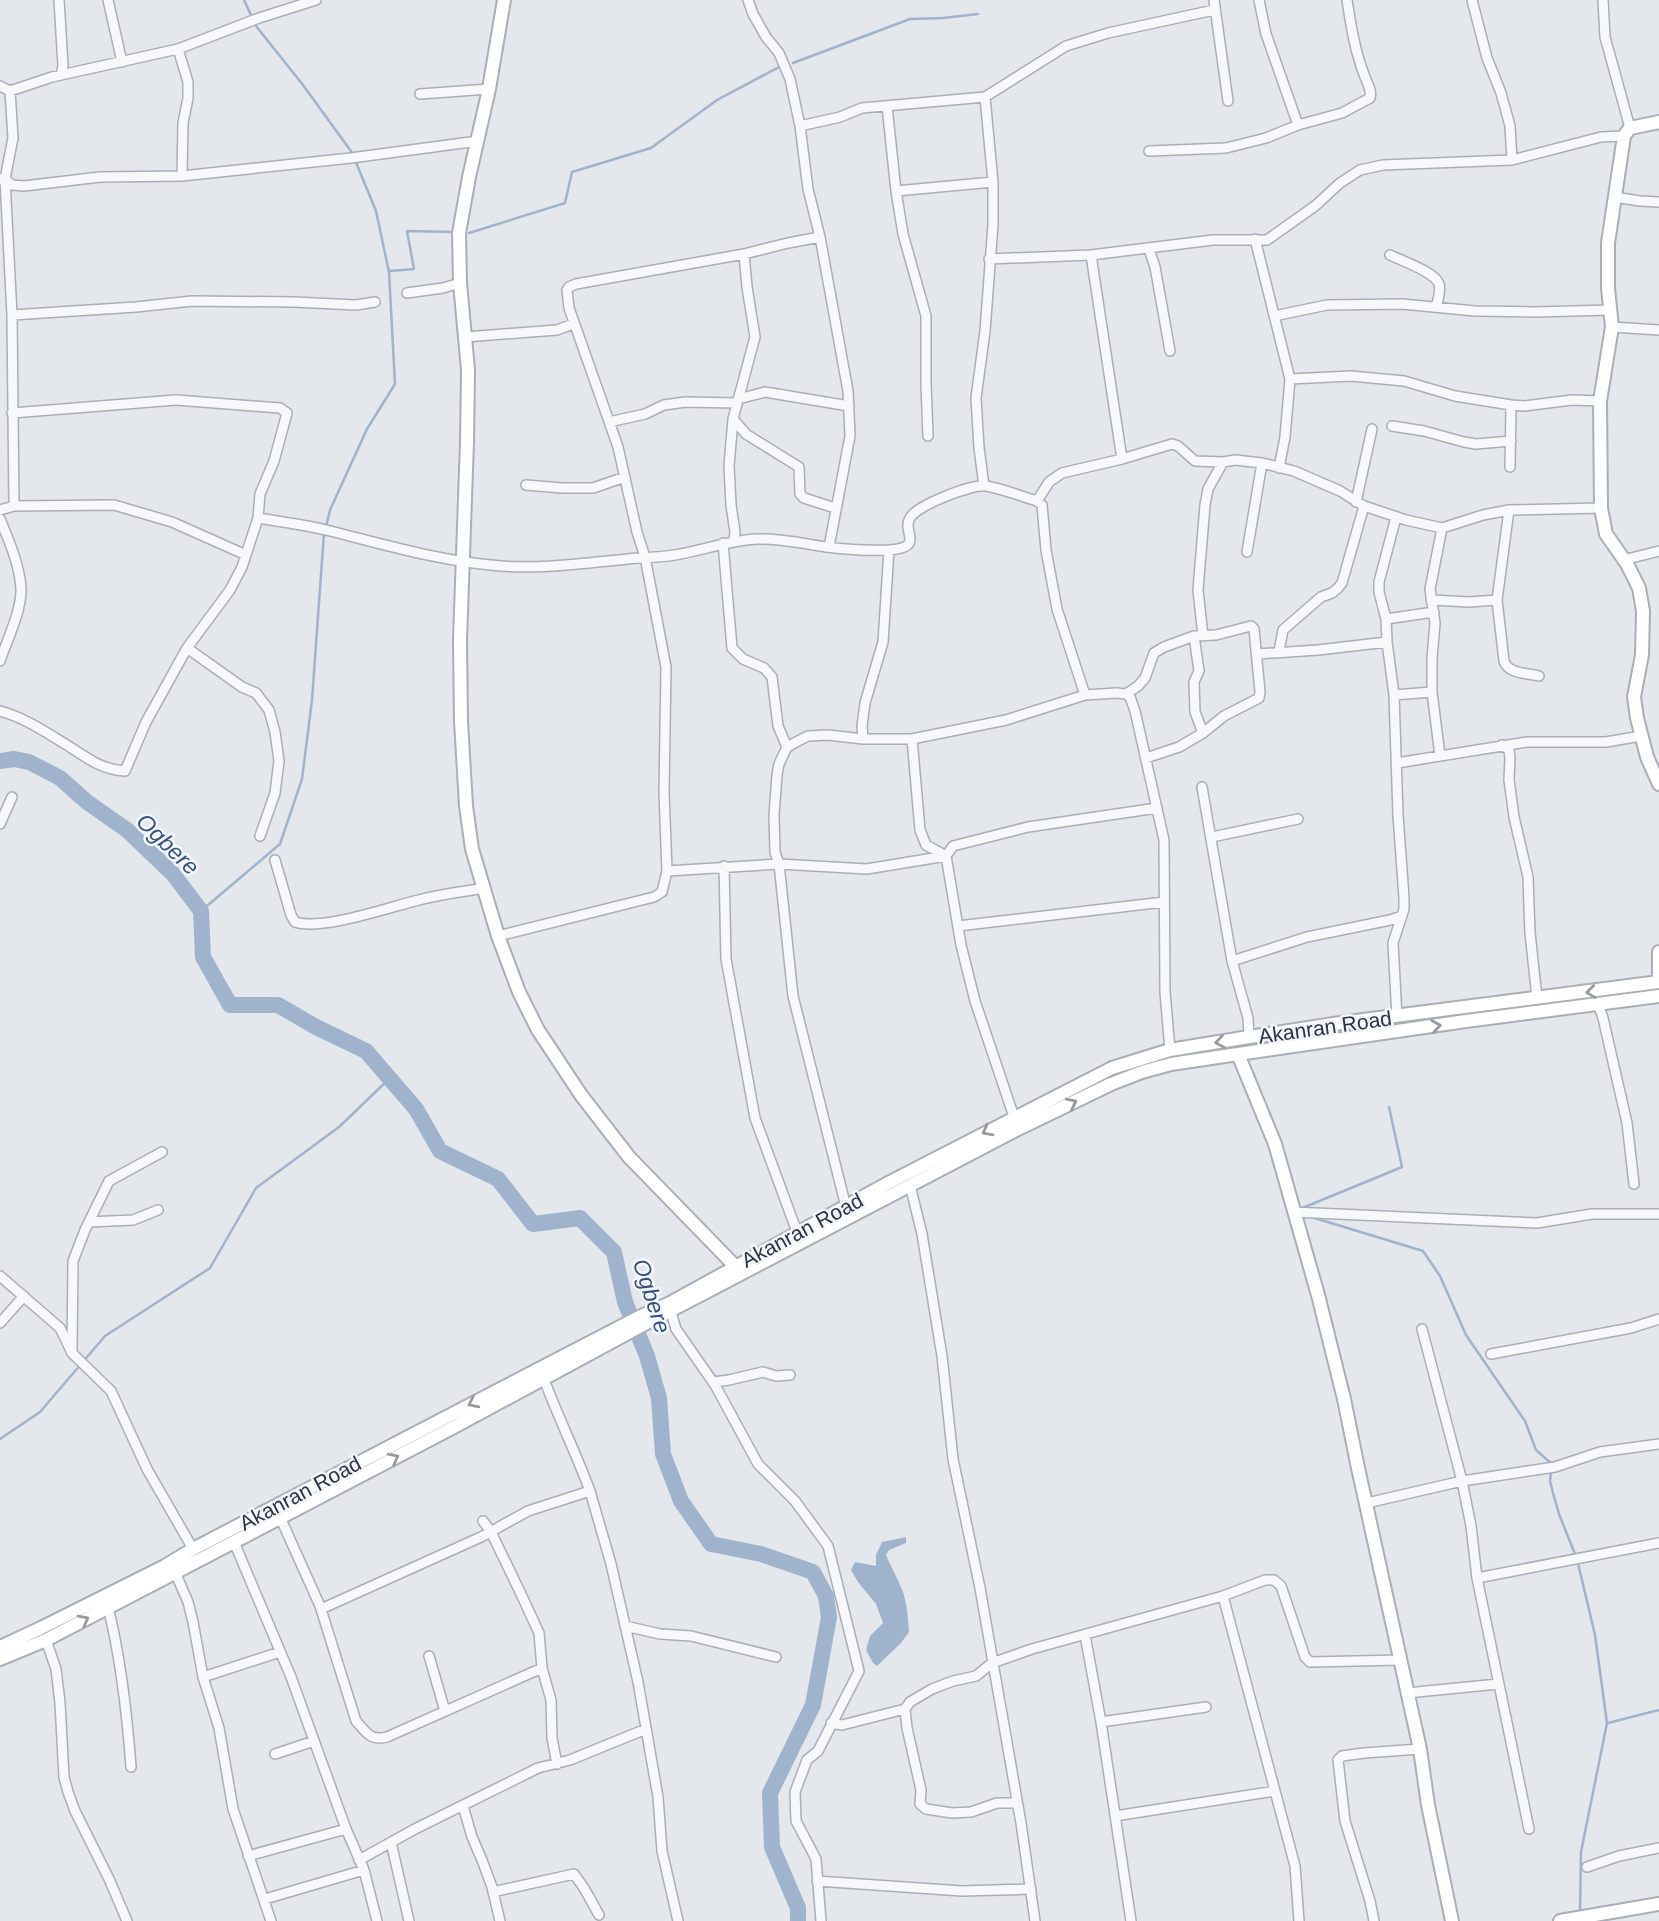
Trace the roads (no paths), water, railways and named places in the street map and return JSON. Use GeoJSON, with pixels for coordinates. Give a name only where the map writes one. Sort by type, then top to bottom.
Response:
{"type":"FeatureCollection","features":[{"type":"Feature","properties":{"kind":"main road"},"geometry":{"type":"LineString","coordinates":[[504,0],[489,89],[459,233],[460,283],[468,370],[460,640],[461,721],[466,806],[472,849],[498,936],[519,992],[538,1030],[581,1095],[629,1157],[735,1266]]}},
{"type":"Feature","properties":{"kind":"main road"},"geometry":{"type":"LineString","coordinates":[[1659,122],[1627,132],[1608,243],[1608,288],[1612,327],[1600,401],[1601,508],[1605,534],[1639,588],[1643,611],[1642,655],[1634,697],[1647,757],[1659,784]]}},
{"type":"Feature","properties":{"kind":"main road"},"geometry":{"type":"LineString","coordinates":[[1659,952],[1659,982]]}},
{"type":"Feature","properties":{"kind":"main road","name":"Akanran Road"},"geometry":{"type":"LineString","coordinates":[[0,1658],[46,1640],[233,1542],[428,1433],[639,1322],[797,1232],[1112,1068],[1170,1050],[1249,1037],[1659,982]]}},
{"type":"Feature","properties":{"kind":"main road","name":"Akanran Road"},"geometry":{"type":"LineString","coordinates":[[639,1322],[671,1312],[1020,1128],[1111,1084],[1171,1064],[1659,996]]}},
{"type":"Feature","properties":{"kind":"main road"},"geometry":{"type":"LineString","coordinates":[[1279,1033],[1279,1048]]}},
{"type":"Feature","properties":{"kind":"main road"},"geometry":{"type":"LineString","coordinates":[[1238,1054],[1275,1144],[1345,1399],[1420,1749],[1428,1805],[1452,1921]]}},
{"type":"Feature","properties":{"kind":"main road","name":"Akanran Road"},"geometry":{"type":"LineString","coordinates":[[0,1647],[428,1433],[544,1379],[622,1331]]}},
{"type":"Feature","properties":{"kind":"main road"},"geometry":{"type":"LineString","coordinates":[[1560,1921],[1659,1904]]}},
{"type":"Feature","properties":{"kind":"street"},"geometry":{"type":"LineString","coordinates":[[59,0],[63,66],[61,75]]}},
{"type":"Feature","properties":{"kind":"street"},"geometry":{"type":"LineString","coordinates":[[108,0],[122,62]]}},
{"type":"Feature","properties":{"kind":"street"},"geometry":{"type":"LineString","coordinates":[[0,86],[10,90],[61,75],[178,49],[316,0]]}},
{"type":"Feature","properties":{"kind":"street"},"geometry":{"type":"LineString","coordinates":[[748,0],[766,37],[779,53],[790,79],[800,125],[808,189],[820,237],[844,366],[850,436],[829,547]]}},
{"type":"Feature","properties":{"kind":"street"},"geometry":{"type":"LineString","coordinates":[[1259,0],[1266,34],[1298,125]]}},
{"type":"Feature","properties":{"kind":"street"},"geometry":{"type":"LineString","coordinates":[[1149,151],[1226,148],[1342,113],[1370,98],[1371,93],[1353,39],[1347,0]]}},
{"type":"Feature","properties":{"kind":"street"},"geometry":{"type":"LineString","coordinates":[[1472,0],[1487,58],[1510,126],[1512,160]]}},
{"type":"Feature","properties":{"kind":"street"},"geometry":{"type":"LineString","coordinates":[[989,259],[1091,255],[1213,240],[1267,240],[1360,170],[1383,165],[1512,160],[1627,132],[1605,37],[1603,0]]}},
{"type":"Feature","properties":{"kind":"street"},"geometry":{"type":"LineString","coordinates":[[800,125],[840,117],[862,108],[985,97],[1066,46],[1214,5],[1228,101]]}},
{"type":"Feature","properties":{"kind":"street"},"geometry":{"type":"LineString","coordinates":[[178,49],[188,82],[183,123],[182,176]]}},
{"type":"Feature","properties":{"kind":"street"},"geometry":{"type":"LineString","coordinates":[[420,94],[489,89]]}},
{"type":"Feature","properties":{"kind":"street"},"geometry":{"type":"LineString","coordinates":[[10,90],[13,138],[3,179],[12,315],[13,506]]}},
{"type":"Feature","properties":{"kind":"street"},"geometry":{"type":"LineString","coordinates":[[984,486],[976,398],[985,331],[993,225],[993,181],[985,97]]}},
{"type":"Feature","properties":{"kind":"street"},"geometry":{"type":"LineString","coordinates":[[887,106],[903,234],[926,316],[928,436]]}},
{"type":"Feature","properties":{"kind":"street"},"geometry":{"type":"LineString","coordinates":[[3,179],[12,185],[23,186],[100,177],[182,176],[355,158],[478,141]]}},
{"type":"Feature","properties":{"kind":"street"},"geometry":{"type":"LineString","coordinates":[[896,191],[993,181]]}},
{"type":"Feature","properties":{"kind":"street"},"geometry":{"type":"LineString","coordinates":[[1614,197],[1659,202]]}},
{"type":"Feature","properties":{"kind":"street"},"geometry":{"type":"LineString","coordinates":[[498,936],[654,897],[662,892],[667,871],[664,792],[666,667],[646,557],[637,532],[618,447],[573,324],[567,290],[576,284],[744,254],[820,237]]}},
{"type":"Feature","properties":{"kind":"street"},"geometry":{"type":"LineString","coordinates":[[1255,239],[1290,379],[1285,438],[1279,468]]}},
{"type":"Feature","properties":{"kind":"street"},"geometry":{"type":"LineString","coordinates":[[1149,249],[1155,267],[1170,351]]}},
{"type":"Feature","properties":{"kind":"street"},"geometry":{"type":"LineString","coordinates":[[734,541],[729,466],[733,419],[755,337],[744,254]]}},
{"type":"Feature","properties":{"kind":"street"},"geometry":{"type":"LineString","coordinates":[[1091,255],[1122,459]]}},
{"type":"Feature","properties":{"kind":"street"},"geometry":{"type":"LineString","coordinates":[[1390,255],[1432,274],[1438,281],[1440,293],[1436,307]]}},
{"type":"Feature","properties":{"kind":"street"},"geometry":{"type":"LineString","coordinates":[[407,293],[460,283]]}},
{"type":"Feature","properties":{"kind":"street"},"geometry":{"type":"LineString","coordinates":[[12,315],[192,301],[356,305],[375,302]]}},
{"type":"Feature","properties":{"kind":"street"},"geometry":{"type":"LineString","coordinates":[[1274,316],[1327,305],[1402,304],[1499,312],[1610,310]]}},
{"type":"Feature","properties":{"kind":"street"},"geometry":{"type":"LineString","coordinates":[[465,337],[557,330],[573,324]]}},
{"type":"Feature","properties":{"kind":"street"},"geometry":{"type":"LineString","coordinates":[[1612,327],[1659,330]]}},
{"type":"Feature","properties":{"kind":"street"},"geometry":{"type":"LineString","coordinates":[[1290,379],[1351,376],[1404,381],[1455,396],[1524,406],[1573,400],[1600,401]]}},
{"type":"Feature","properties":{"kind":"street"},"geometry":{"type":"LineString","coordinates":[[743,383],[754,394]]}},
{"type":"Feature","properties":{"kind":"street"},"geometry":{"type":"LineString","coordinates":[[609,422],[645,414],[664,405],[738,401],[765,392],[849,406]]}},
{"type":"Feature","properties":{"kind":"street"},"geometry":{"type":"LineString","coordinates":[[0,711],[10,713],[43,731],[98,765],[125,771],[146,722],[187,648],[230,590],[242,567],[258,518],[260,494],[274,461],[287,413],[280,408],[176,400],[12,413]]}},
{"type":"Feature","properties":{"kind":"street"},"geometry":{"type":"LineString","coordinates":[[1510,467],[1511,405]]}},
{"type":"Feature","properties":{"kind":"street"},"geometry":{"type":"LineString","coordinates":[[733,419],[746,434],[799,467],[800,494],[804,498],[835,508]]}},
{"type":"Feature","properties":{"kind":"street"},"geometry":{"type":"LineString","coordinates":[[1392,426],[1476,444],[1511,441]]}},
{"type":"Feature","properties":{"kind":"street"},"geometry":{"type":"LineString","coordinates":[[1279,651],[1283,630],[1321,597],[1338,589],[1342,583],[1360,504],[1372,429]]}},
{"type":"Feature","properties":{"kind":"street"},"geometry":{"type":"LineString","coordinates":[[1037,500],[1048,482],[1062,473],[1172,444],[1195,461],[1235,460],[1262,463],[1314,480],[1340,491],[1360,504],[1396,517],[1442,528],[1509,510],[1601,508]]}},
{"type":"Feature","properties":{"kind":"street"},"geometry":{"type":"LineString","coordinates":[[1203,733],[1195,712],[1194,682],[1199,671],[1198,590],[1205,505],[1209,489],[1223,462]]}},
{"type":"Feature","properties":{"kind":"street"},"geometry":{"type":"LineString","coordinates":[[1247,552],[1262,463]]}},
{"type":"Feature","properties":{"kind":"street"},"geometry":{"type":"LineString","coordinates":[[526,485],[593,488],[625,477]]}},
{"type":"Feature","properties":{"kind":"street"},"geometry":{"type":"LineString","coordinates":[[258,518],[463,561],[502,566],[559,566],[678,555],[723,543],[762,538],[829,547],[889,550],[910,543],[910,517],[917,512],[940,499],[984,486],[1037,500],[1042,505],[1046,550],[1057,609],[1085,695]]}},
{"type":"Feature","properties":{"kind":"street"},"geometry":{"type":"LineString","coordinates":[[0,510],[13,506],[114,505],[172,522],[246,555]]}},
{"type":"Feature","properties":{"kind":"street"},"geometry":{"type":"LineString","coordinates":[[1509,510],[1497,600],[1506,667],[1539,676]]}},
{"type":"Feature","properties":{"kind":"street"},"geometry":{"type":"LineString","coordinates":[[1396,517],[1379,582],[1394,695],[1404,898],[1404,909],[1393,943],[1397,1017]]}},
{"type":"Feature","properties":{"kind":"street"},"geometry":{"type":"LineString","coordinates":[[0,519],[16,562],[21,590],[19,607],[0,662]]}},
{"type":"Feature","properties":{"kind":"street"},"geometry":{"type":"LineString","coordinates":[[1440,756],[1432,692],[1435,622],[1430,583],[1442,528]]}},
{"type":"Feature","properties":{"kind":"street"},"geometry":{"type":"LineString","coordinates":[[723,543],[732,648],[743,659],[764,668],[772,677],[778,726],[787,747]]}},
{"type":"Feature","properties":{"kind":"street"},"geometry":{"type":"LineString","coordinates":[[863,738],[865,703],[883,642],[889,550]]}},
{"type":"Feature","properties":{"kind":"street"},"geometry":{"type":"LineString","coordinates":[[1623,560],[1659,551]]}},
{"type":"Feature","properties":{"kind":"street"},"geometry":{"type":"LineString","coordinates":[[1431,600],[1497,600]]}},
{"type":"Feature","properties":{"kind":"street"},"geometry":{"type":"LineString","coordinates":[[1386,619],[1434,612]]}},
{"type":"Feature","properties":{"kind":"street"},"geometry":{"type":"LineString","coordinates":[[1126,694],[1139,686],[1145,678],[1154,653],[1198,636],[1216,635],[1251,626],[1255,629],[1259,698],[1224,716],[1180,747],[1146,758]]}},
{"type":"Feature","properties":{"kind":"street"},"geometry":{"type":"LineString","coordinates":[[1256,654],[1387,642]]}},
{"type":"Feature","properties":{"kind":"street"},"geometry":{"type":"LineString","coordinates":[[187,648],[242,687],[256,693],[270,710],[279,761],[275,793],[260,836]]}},
{"type":"Feature","properties":{"kind":"street"},"geometry":{"type":"LineString","coordinates":[[1394,695],[1432,692]]}},
{"type":"Feature","properties":{"kind":"street"},"geometry":{"type":"LineString","coordinates":[[846,1207],[793,996],[779,864],[775,852],[774,816],[779,764],[787,747],[808,736],[912,739],[1006,720],[1085,695],[1116,693],[1130,697],[1164,841],[1165,992],[1170,1050]]}},
{"type":"Feature","properties":{"kind":"street"},"geometry":{"type":"LineString","coordinates":[[1397,763],[1527,742],[1606,742],[1641,736]]}},
{"type":"Feature","properties":{"kind":"street"},"geometry":{"type":"LineString","coordinates":[[912,739],[920,830],[926,845],[946,856]]}},
{"type":"Feature","properties":{"kind":"street"},"geometry":{"type":"LineString","coordinates":[[1502,745],[1509,750],[1509,779],[1514,817],[1528,877],[1530,933],[1537,998]]}},
{"type":"Feature","properties":{"kind":"street"},"geometry":{"type":"LineString","coordinates":[[1202,787],[1232,961],[1248,1018],[1249,1037]]}},
{"type":"Feature","properties":{"kind":"street"},"geometry":{"type":"LineString","coordinates":[[0,824],[12,797]]}},
{"type":"Feature","properties":{"kind":"street"},"geometry":{"type":"LineString","coordinates":[[1014,1117],[975,1001],[946,856],[953,846],[1028,827],[1157,808]]}},
{"type":"Feature","properties":{"kind":"street"},"geometry":{"type":"LineString","coordinates":[[1212,837],[1297,818]]}},
{"type":"Feature","properties":{"kind":"street"},"geometry":{"type":"LineString","coordinates":[[667,871],[779,864],[867,869],[946,856]]}},
{"type":"Feature","properties":{"kind":"street"},"geometry":{"type":"LineString","coordinates":[[275,860],[291,915],[295,922],[302,924],[327,923],[423,899],[484,888]]}},
{"type":"Feature","properties":{"kind":"street"},"geometry":{"type":"LineString","coordinates":[[724,866],[726,959],[755,1118],[797,1232]]}},
{"type":"Feature","properties":{"kind":"street"},"geometry":{"type":"LineString","coordinates":[[958,926],[1164,902]]}},
{"type":"Feature","properties":{"kind":"street"},"geometry":{"type":"LineString","coordinates":[[1232,961],[1307,937],[1402,916]]}},
{"type":"Feature","properties":{"kind":"street"},"geometry":{"type":"LineString","coordinates":[[1598,1004],[1627,1123],[1634,1184]]}},
{"type":"Feature","properties":{"kind":"street"},"geometry":{"type":"LineString","coordinates":[[75,1356],[73,1261],[89,1222],[110,1181],[162,1152]]}},
{"type":"Feature","properties":{"kind":"street"},"geometry":{"type":"LineString","coordinates":[[910,1185],[922,1234],[942,1356],[953,1459],[980,1588],[1035,1921]]}},
{"type":"Feature","properties":{"kind":"street"},"geometry":{"type":"LineString","coordinates":[[89,1222],[133,1220],[158,1210]]}},
{"type":"Feature","properties":{"kind":"street"},"geometry":{"type":"LineString","coordinates":[[1293,1212],[1537,1223],[1592,1214],[1659,1214]]}},
{"type":"Feature","properties":{"kind":"street"},"geometry":{"type":"LineString","coordinates":[[0,1276],[60,1328],[75,1356],[111,1391],[147,1469],[193,1549]]}},
{"type":"Feature","properties":{"kind":"street"},"geometry":{"type":"LineString","coordinates":[[0,1323],[24,1296]]}},
{"type":"Feature","properties":{"kind":"street"},"geometry":{"type":"LineString","coordinates":[[671,1312],[676,1329],[713,1382],[758,1464],[794,1501],[828,1546],[859,1671],[818,1751],[807,1759],[795,1792],[796,1821],[816,1859],[821,1921]]}},
{"type":"Feature","properties":{"kind":"street"},"geometry":{"type":"LineString","coordinates":[[1491,1354],[1631,1328],[1659,1319]]}},
{"type":"Feature","properties":{"kind":"street"},"geometry":{"type":"LineString","coordinates":[[1422,1329],[1462,1481],[1477,1578],[1529,1829]]}},
{"type":"Feature","properties":{"kind":"street"},"geometry":{"type":"LineString","coordinates":[[713,1382],[763,1372],[776,1376],[790,1375]]}},
{"type":"Feature","properties":{"kind":"street"},"geometry":{"type":"LineString","coordinates":[[544,1379],[558,1417],[577,1456],[601,1525],[638,1682],[657,1797],[662,1851],[678,1921]]}},
{"type":"Feature","properties":{"kind":"street"},"geometry":{"type":"LineString","coordinates":[[1367,1503],[1462,1481],[1555,1467],[1600,1452],[1659,1444]]}},
{"type":"Feature","properties":{"kind":"street"},"geometry":{"type":"LineString","coordinates":[[321,1609],[491,1532],[528,1511],[590,1491]]}},
{"type":"Feature","properties":{"kind":"street"},"geometry":{"type":"LineString","coordinates":[[280,1517],[321,1609],[356,1721],[369,1735],[378,1739],[387,1737],[542,1668]]}},
{"type":"Feature","properties":{"kind":"street"},"geometry":{"type":"LineString","coordinates":[[483,1521],[491,1532],[539,1633],[542,1668],[551,1700],[552,1738],[557,1764]]}},
{"type":"Feature","properties":{"kind":"street"},"geometry":{"type":"LineString","coordinates":[[233,1542],[280,1652],[364,1870],[377,1921]]}},
{"type":"Feature","properties":{"kind":"street"},"geometry":{"type":"LineString","coordinates":[[1477,1578],[1659,1543]]}},
{"type":"Feature","properties":{"kind":"street"},"geometry":{"type":"LineString","coordinates":[[175,1572],[188,1601],[203,1677],[219,1728],[233,1809],[271,1921]]}},
{"type":"Feature","properties":{"kind":"street"},"geometry":{"type":"LineString","coordinates":[[831,1723],[842,1725],[905,1709],[910,1702],[932,1689],[976,1676],[992,1663],[1032,1648],[1223,1596],[1265,1580],[1274,1580],[1281,1586],[1305,1657],[1310,1662],[1400,1660]]}},
{"type":"Feature","properties":{"kind":"street"},"geometry":{"type":"LineString","coordinates":[[1223,1596],[1295,1866],[1298,1921]]}},
{"type":"Feature","properties":{"kind":"street"},"geometry":{"type":"LineString","coordinates":[[108,1607],[127,1712],[131,1767]]}},
{"type":"Feature","properties":{"kind":"street"},"geometry":{"type":"LineString","coordinates":[[625,1626],[660,1634],[691,1636],[776,1657]]}},
{"type":"Feature","properties":{"kind":"street"},"geometry":{"type":"LineString","coordinates":[[1085,1635],[1131,1921]]}},
{"type":"Feature","properties":{"kind":"street"},"geometry":{"type":"LineString","coordinates":[[46,1640],[55,1669],[60,1703],[64,1777],[68,1792],[127,1921]]}},
{"type":"Feature","properties":{"kind":"street"},"geometry":{"type":"LineString","coordinates":[[203,1677],[280,1652]]}},
{"type":"Feature","properties":{"kind":"street"},"geometry":{"type":"LineString","coordinates":[[429,1656],[445,1711]]}},
{"type":"Feature","properties":{"kind":"street"},"geometry":{"type":"LineString","coordinates":[[1407,1693],[1498,1684]]}},
{"type":"Feature","properties":{"kind":"street"},"geometry":{"type":"LineString","coordinates":[[1101,1722],[1206,1707]]}},
{"type":"Feature","properties":{"kind":"street"},"geometry":{"type":"LineString","coordinates":[[905,1709],[921,1790],[920,1804],[926,1809],[952,1814],[971,1812],[996,1803],[1017,1803]]}},
{"type":"Feature","properties":{"kind":"street"},"geometry":{"type":"LineString","coordinates":[[359,1860],[538,1768],[570,1760],[646,1729]]}},
{"type":"Feature","properties":{"kind":"street"},"geometry":{"type":"LineString","coordinates":[[275,1754],[314,1741]]}},
{"type":"Feature","properties":{"kind":"street"},"geometry":{"type":"LineString","coordinates":[[1374,1921],[1345,1821],[1338,1760],[1342,1756],[1364,1753],[1420,1749]]}},
{"type":"Feature","properties":{"kind":"street"},"geometry":{"type":"LineString","coordinates":[[1115,1816],[1275,1791]]}},
{"type":"Feature","properties":{"kind":"street"},"geometry":{"type":"LineString","coordinates":[[463,1807],[493,1892],[500,1921]]}},
{"type":"Feature","properties":{"kind":"street"},"geometry":{"type":"LineString","coordinates":[[248,1856],[346,1829]]}},
{"type":"Feature","properties":{"kind":"street"},"geometry":{"type":"LineString","coordinates":[[391,1842],[409,1921]]}},
{"type":"Feature","properties":{"kind":"street"},"geometry":{"type":"LineString","coordinates":[[1587,1867],[1619,1856],[1659,1848]]}},
{"type":"Feature","properties":{"kind":"street"},"geometry":{"type":"LineString","coordinates":[[265,1899],[364,1870]]}},
{"type":"Feature","properties":{"kind":"street"},"geometry":{"type":"LineString","coordinates":[[493,1892],[574,1874],[599,1915]]}},
{"type":"Feature","properties":{"kind":"street"},"geometry":{"type":"LineString","coordinates":[[817,1881],[962,1891],[1031,1889]]}},
{"type":"Feature","properties":{"kind":"water"},"geometry":{"type":"Polygon","coordinates":[[[906,1537],[906,1543],[889,1550],[886,1555],[903,1592],[909,1632],[877,1666],[866,1650],[870,1636],[883,1623],[876,1604],[851,1570],[855,1562],[876,1566],[876,1555],[882,1542],[906,1537]]]}},
{"type":"Feature","properties":{"kind":"waterway"},"geometry":{"type":"LineString","coordinates":[[244,0],[256,26],[353,154]]}},
{"type":"Feature","properties":{"kind":"waterway"},"geometry":{"type":"LineString","coordinates":[[793,63],[910,19],[978,14]]}},
{"type":"Feature","properties":{"kind":"waterway"},"geometry":{"type":"LineString","coordinates":[[469,233],[565,203],[572,172],[651,148],[717,100],[781,66]]}},
{"type":"Feature","properties":{"kind":"waterway"},"geometry":{"type":"LineString","coordinates":[[326,527],[330,510],[367,429],[395,384],[389,272],[376,211],[355,160]]}},
{"type":"Feature","properties":{"kind":"waterway"},"geometry":{"type":"LineString","coordinates":[[390,271],[414,269],[407,231],[454,232]]}},
{"type":"Feature","properties":{"kind":"waterway"},"geometry":{"type":"LineString","coordinates":[[201,911],[280,844],[302,779],[312,700],[324,533]]}},
{"type":"Feature","properties":{"kind":"waterway","name":"Ogbere"},"geometry":{"type":"LineString","coordinates":[[0,761],[14,759],[29,762],[60,778],[87,802],[127,830],[173,874],[201,911],[203,957],[230,1005],[278,1005],[366,1051],[416,1109],[440,1151],[498,1179],[533,1224],[580,1218],[614,1252],[625,1302],[647,1356],[659,1398],[663,1454],[681,1501],[711,1544],[761,1554],[813,1572],[826,1596],[829,1617],[813,1705],[770,1793],[772,1847],[798,1908],[798,1921]]}},
{"type":"Feature","properties":{"kind":"waterway"},"geometry":{"type":"LineString","coordinates":[[0,1439],[40,1412],[105,1336],[210,1268],[256,1188],[339,1127],[390,1078]]}},
{"type":"Feature","properties":{"kind":"waterway"},"geometry":{"type":"LineString","coordinates":[[1300,1209],[1402,1167],[1389,1107]]}},
{"type":"Feature","properties":{"kind":"waterway"},"geometry":{"type":"LineString","coordinates":[[1308,1216],[1423,1251],[1440,1276],[1466,1335],[1525,1421],[1536,1450],[1552,1464]]}},
{"type":"Feature","properties":{"kind":"waterway"},"geometry":{"type":"LineString","coordinates":[[1551,1472],[1553,1493],[1577,1559],[1595,1635],[1607,1723],[1581,1852],[1580,1913]]}},
{"type":"Feature","properties":{"kind":"waterway"},"geometry":{"type":"LineString","coordinates":[[1608,1723],[1659,1710]]}}]}
